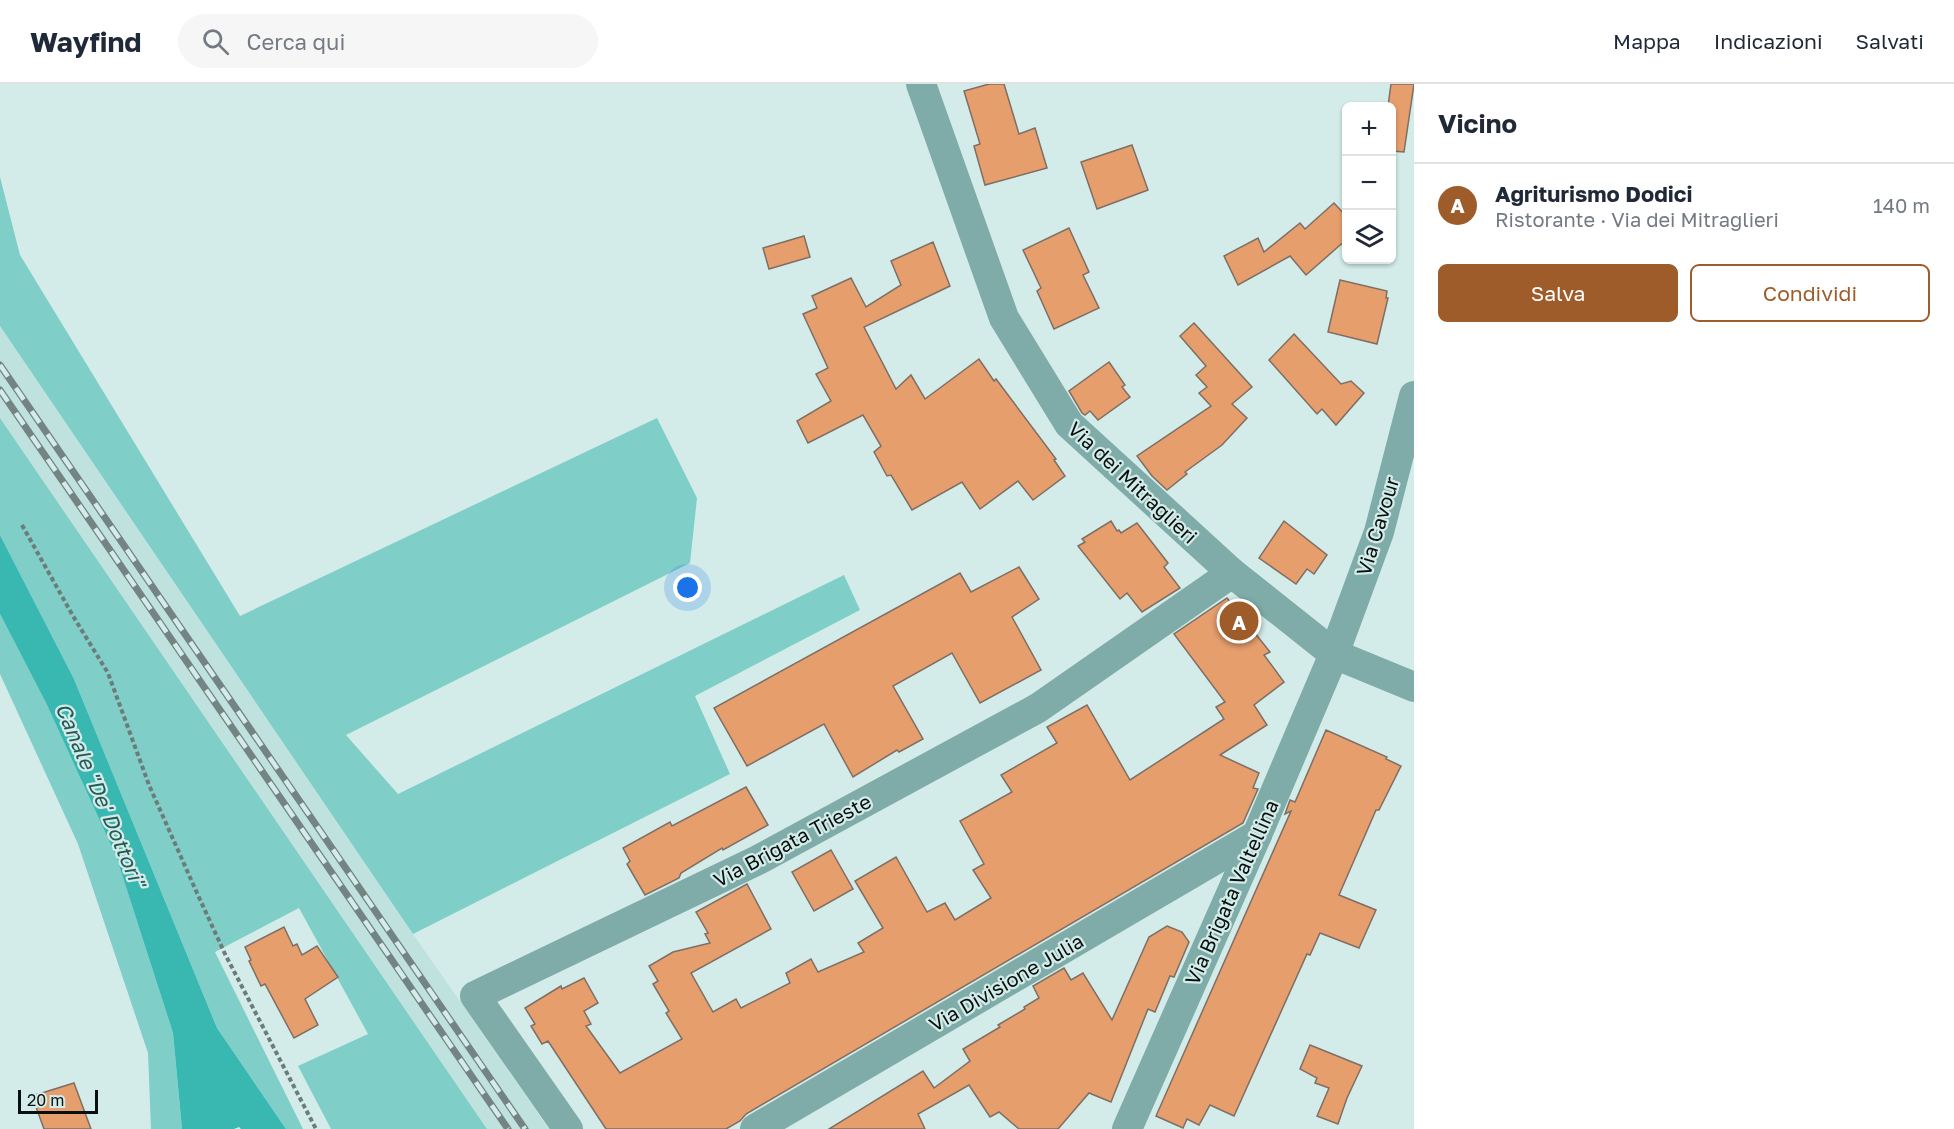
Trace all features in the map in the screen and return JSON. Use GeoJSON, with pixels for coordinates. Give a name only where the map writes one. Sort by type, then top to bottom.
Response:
{"type":"FeatureCollection","features":[{"type":"Feature","properties":{"kind":"street","name":"Via dei Mitraglieri"},"geometry":{"type":"LineString","coordinates":[[921,84],[1004,318],[1068,424],[1232,573],[1334,654],[1414,687]]}},
{"type":"Feature","properties":{"kind":"street","name":"Via Cavour"},"geometry":{"type":"LineString","coordinates":[[1334,654],[1379,532],[1414,396]]}},
{"type":"Feature","properties":{"kind":"street","name":"Via Brigata Trieste"},"geometry":{"type":"LineString","coordinates":[[567,1129],[475,996],[758,860],[1038,708],[1232,573]]}},
{"type":"Feature","properties":{"kind":"street","name":"Via Brigata Valtellina"},"geometry":{"type":"LineString","coordinates":[[1127,1129],[1334,654]]}},
{"type":"Feature","properties":{"kind":"street","name":"Via Divisione Julia"},"geometry":{"type":"LineString","coordinates":[[755,1129],[1257,835]]}},
{"type":"Feature","properties":{"kind":"path"},"geometry":{"type":"LineString","coordinates":[[22,525],[108,673],[149,785],[197,893],[240,984],[316,1129]]}},
{"type":"Feature","properties":{"kind":"shaded area"},"geometry":{"type":"Polygon","coordinates":[[[0,177],[20,255],[240,616],[657,418],[697,498],[690,563],[346,735],[398,794],[844,575],[860,610],[695,696],[730,774],[413,934],[0,326],[0,177]]]}},
{"type":"Feature","properties":{"kind":"shaded area"},"geometry":{"type":"Polygon","coordinates":[[[0,326],[413,934],[549,1129],[487,1129],[0,418],[0,326]]]}},
{"type":"Feature","properties":{"kind":"shaded area"},"geometry":{"type":"Polygon","coordinates":[[[0,418],[487,1129],[331,1129],[298,1066],[368,1034],[299,908],[215,952],[303,1129],[286,1129],[217,1028],[74,679],[0,535],[0,418]]]}},
{"type":"Feature","properties":{"kind":"shaded area"},"geometry":{"type":"Polygon","coordinates":[[[0,614],[46,703],[116,856],[173,1033],[182,1129],[151,1129],[148,1053],[78,844],[0,674],[0,614]]]}},
{"type":"Feature","properties":{"kind":"water","name":"Canale \"De' Dottori\""},"geometry":{"type":"Polygon","coordinates":[[[0,535],[74,679],[217,1028],[286,1129],[241,1129],[239,1127],[234,1129],[182,1129],[173,1033],[116,856],[46,703],[0,614],[0,535]]]}},
{"type":"Feature","properties":{"kind":"building"},"geometry":{"type":"Polygon","coordinates":[[[989,84],[1004,84],[1019,134],[1035,128],[1047,168],[985,185],[974,146],[980,144],[964,91],[989,84]]]}},
{"type":"Feature","properties":{"kind":"building"},"geometry":{"type":"Polygon","coordinates":[[[1391,84],[1414,84],[1404,152],[1396,151],[1396,102],[1389,102],[1391,84]]]}},
{"type":"Feature","properties":{"kind":"building"},"geometry":{"type":"Polygon","coordinates":[[[1132,145],[1148,190],[1097,209],[1081,162],[1132,145]]]}},
{"type":"Feature","properties":{"kind":"building"},"geometry":{"type":"Polygon","coordinates":[[[1334,203],[1342,212],[1342,243],[1306,275],[1290,256],[1238,285],[1224,256],[1258,238],[1264,252],[1300,223],[1305,229],[1334,203]]]}},
{"type":"Feature","properties":{"kind":"building"},"geometry":{"type":"Polygon","coordinates":[[[1069,228],[1089,272],[1083,275],[1099,308],[1054,329],[1037,291],[1041,288],[1023,250],[1069,228]]]}},
{"type":"Feature","properties":{"kind":"building"},"geometry":{"type":"Polygon","coordinates":[[[804,236],[810,257],[769,269],[763,248],[804,236]]]}},
{"type":"Feature","properties":{"kind":"building"},"geometry":{"type":"Polygon","coordinates":[[[933,242],[950,286],[864,327],[896,389],[911,375],[925,399],[979,359],[1056,459],[1054,460],[1065,476],[1033,500],[1018,481],[980,509],[962,482],[912,510],[891,475],[887,476],[874,452],[881,446],[863,415],[808,443],[797,421],[831,401],[816,374],[828,368],[803,314],[817,308],[812,296],[851,278],[866,307],[901,285],[891,261],[933,242]]]}},
{"type":"Feature","properties":{"kind":"building"},"geometry":{"type":"Polygon","coordinates":[[[1340,280],[1387,291],[1386,298],[1388,298],[1377,344],[1328,332],[1340,280]]]}},
{"type":"Feature","properties":{"kind":"building"},"geometry":{"type":"Polygon","coordinates":[[[1194,323],[1252,387],[1232,404],[1247,418],[1222,445],[1185,472],[1187,474],[1167,490],[1152,476],[1137,456],[1211,406],[1199,393],[1207,387],[1196,375],[1206,366],[1180,336],[1194,323]]]}},
{"type":"Feature","properties":{"kind":"building"},"geometry":{"type":"Polygon","coordinates":[[[1294,334],[1341,384],[1351,381],[1364,393],[1336,425],[1322,409],[1317,414],[1269,360],[1294,334]]]}},
{"type":"Feature","properties":{"kind":"building"},"geometry":{"type":"Polygon","coordinates":[[[1109,362],[1125,385],[1122,387],[1130,397],[1098,420],[1090,411],[1085,415],[1082,413],[1069,391],[1109,362]]]}},
{"type":"Feature","properties":{"kind":"building"},"geometry":{"type":"Polygon","coordinates":[[[1111,521],[1121,533],[1137,523],[1168,563],[1164,567],[1180,588],[1142,612],[1127,593],[1120,599],[1078,546],[1085,542],[1082,539],[1111,521]]]}},
{"type":"Feature","properties":{"kind":"building"},"geometry":{"type":"Polygon","coordinates":[[[1284,521],[1327,555],[1314,574],[1307,569],[1296,584],[1259,558],[1284,521]]]}},
{"type":"Feature","properties":{"kind":"building"},"geometry":{"type":"Polygon","coordinates":[[[1019,567],[1039,599],[1012,617],[1041,670],[980,703],[952,653],[893,686],[923,739],[899,752],[897,750],[853,777],[824,724],[747,766],[714,708],[960,573],[971,592],[1019,567]]]}},
{"type":"Feature","properties":{"kind":"building"},"geometry":{"type":"Polygon","coordinates":[[[1227,598],[1270,652],[1264,655],[1284,682],[1254,705],[1267,725],[1220,755],[1259,773],[1253,788],[1258,789],[1243,823],[746,1114],[740,1121],[726,1129],[606,1129],[548,1041],[542,1044],[531,1026],[535,1024],[525,1008],[561,986],[562,989],[584,978],[598,1003],[584,1011],[591,1024],[586,1026],[620,1073],[682,1039],[666,1013],[669,1011],[653,984],[658,981],[649,966],[673,952],[710,943],[705,934],[708,933],[696,912],[747,884],[771,929],[691,973],[713,1012],[736,999],[741,1008],[790,983],[786,973],[811,959],[818,972],[864,952],[858,943],[883,928],[855,881],[896,857],[927,912],[945,903],[955,920],[991,898],[973,870],[984,864],[960,821],[1012,792],[1001,775],[1057,743],[1047,727],[1087,705],[1130,780],[1224,719],[1216,707],[1225,702],[1174,634],[1227,598]]]}},
{"type":"Feature","properties":{"kind":"building"},"geometry":{"type":"Polygon","coordinates":[[[1326,730],[1387,757],[1386,759],[1401,766],[1379,810],[1376,810],[1339,895],[1376,910],[1359,948],[1320,933],[1310,955],[1307,954],[1234,1116],[1210,1105],[1199,1125],[1187,1119],[1183,1128],[1156,1116],[1291,811],[1285,814],[1290,800],[1295,802],[1326,730]]]}},
{"type":"Feature","properties":{"kind":"building"},"geometry":{"type":"Polygon","coordinates":[[[746,787],[768,825],[723,850],[722,848],[681,873],[679,878],[645,895],[627,864],[630,861],[623,848],[670,822],[672,826],[746,787]]]}},
{"type":"Feature","properties":{"kind":"building"},"geometry":{"type":"Polygon","coordinates":[[[831,850],[853,889],[814,911],[792,872],[831,850]]]}},
{"type":"Feature","properties":{"kind":"building"},"geometry":{"type":"Polygon","coordinates":[[[1167,926],[1182,932],[1189,942],[1174,977],[1170,976],[1155,1012],[1148,1009],[1111,1102],[1089,1093],[1058,1129],[1019,1129],[999,1112],[990,1117],[969,1085],[918,1114],[925,1129],[829,1129],[923,1071],[934,1088],[970,1061],[963,1049],[1000,1027],[998,1025],[1039,998],[1033,986],[1064,968],[1071,980],[1083,973],[1112,1020],[1149,937],[1167,926]]]}},
{"type":"Feature","properties":{"kind":"building"},"geometry":{"type":"Polygon","coordinates":[[[284,927],[293,946],[297,944],[302,955],[317,946],[338,977],[305,999],[318,1025],[294,1038],[265,984],[261,986],[245,947],[284,927]]]}},
{"type":"Feature","properties":{"kind":"building"},"geometry":{"type":"Polygon","coordinates":[[[1310,1045],[1362,1066],[1338,1124],[1317,1116],[1329,1088],[1315,1083],[1317,1078],[1300,1069],[1310,1045]]]}},
{"type":"Feature","properties":{"kind":"building"},"geometry":{"type":"Polygon","coordinates":[[[74,1083],[91,1129],[44,1129],[32,1096],[74,1083]]]}},
{"type":"Feature","properties":{"kind":"railway"},"geometry":{"type":"LineString","coordinates":[[0,365],[525,1129]]}},
{"type":"Feature","properties":{"kind":"railway"},"geometry":{"type":"LineString","coordinates":[[0,390],[508,1129]]}},
{"type":"Feature","properties":{"kind":"place","name":"Agriturismo Dodici"},"geometry":{"type":"Point","coordinates":[1239,621]}}]}
